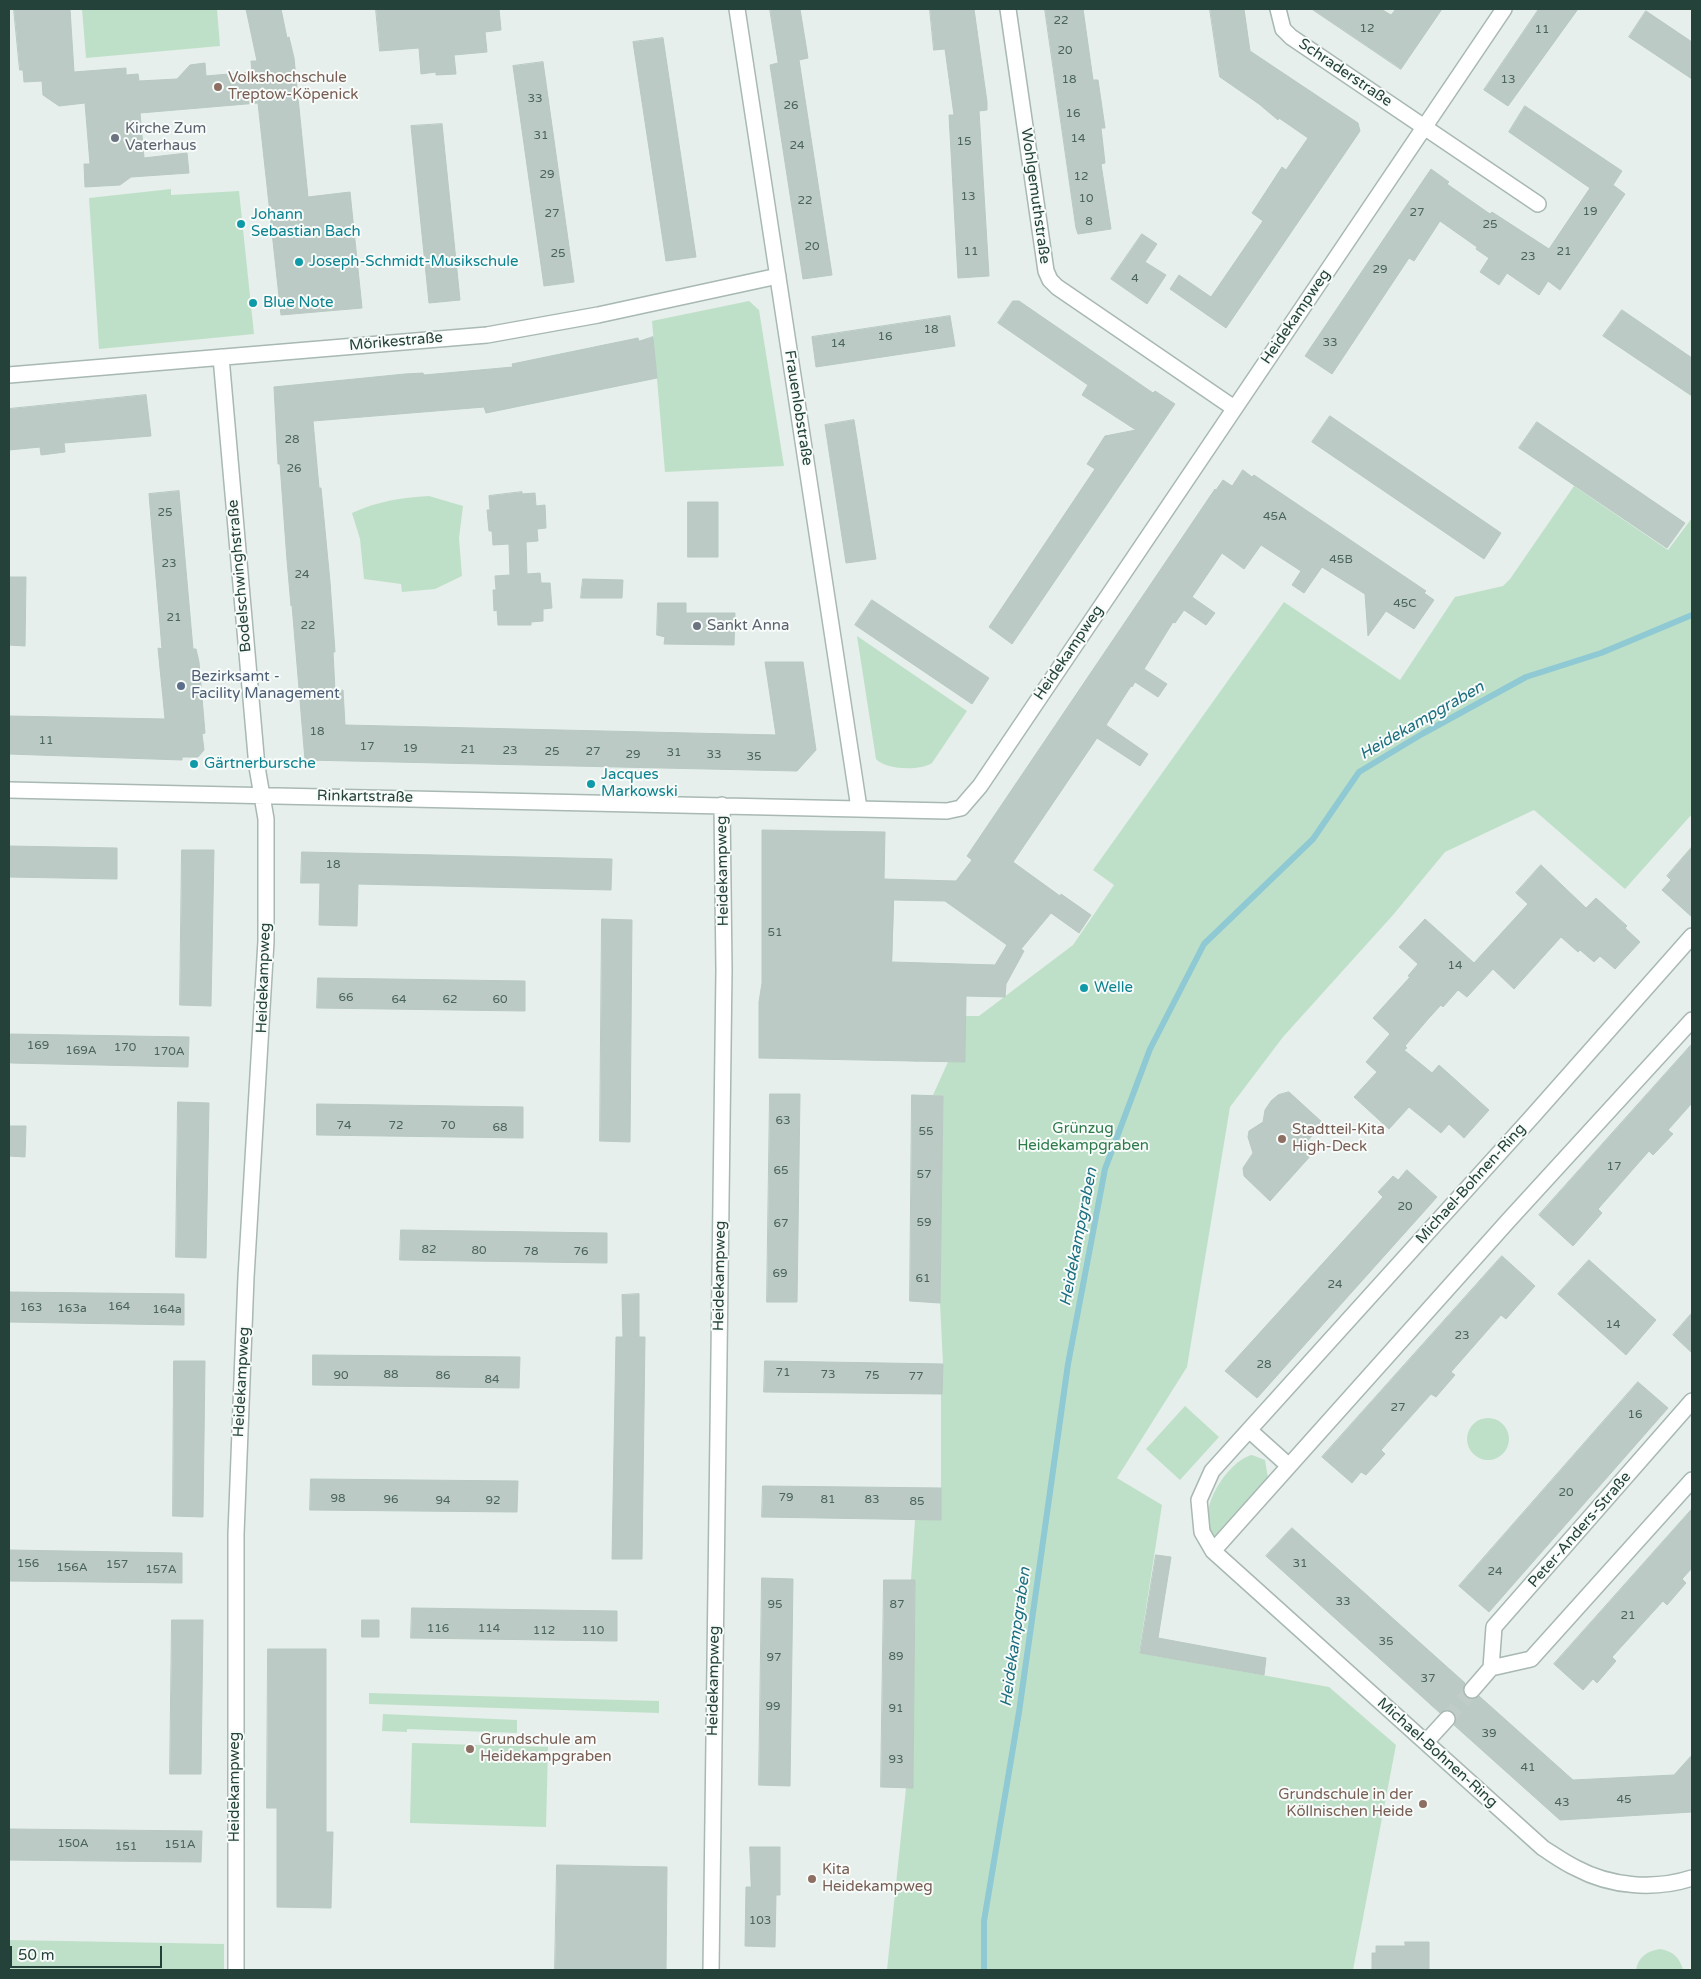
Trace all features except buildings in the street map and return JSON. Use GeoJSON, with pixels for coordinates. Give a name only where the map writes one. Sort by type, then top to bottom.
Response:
{"type":"FeatureCollection","features":[{"type":"Feature","properties":{"kind":"street","name":"Frauenlobstraße"},"geometry":{"type":"LineString","coordinates":[[737,9],[859,808]]}},
{"type":"Feature","properties":{"kind":"street","name":"Wohlgemuthstraße"},"geometry":{"type":"LineString","coordinates":[[1008,9],[1046,271],[1050,280],[1057,287],[1234,408]]}},
{"type":"Feature","properties":{"kind":"street","name":"Schraderstraße"},"geometry":{"type":"LineString","coordinates":[[1278,9],[1283,29],[1291,37],[1424,127]]}},
{"type":"Feature","properties":{"kind":"street","name":"Heidekampweg"},"geometry":{"type":"LineString","coordinates":[[711,1970],[724,970],[722,806],[947,811],[961,808],[972,797],[1504,9]]}},
{"type":"Feature","properties":{"kind":"street"},"geometry":{"type":"LineString","coordinates":[[1424,127],[1538,204]]}},
{"type":"Feature","properties":{"kind":"street","name":"Mörikestraße"},"geometry":{"type":"LineString","coordinates":[[9,375],[487,335],[588,317],[778,276]]}},
{"type":"Feature","properties":{"kind":"street","name":"Bodelschwinghstraße"},"geometry":{"type":"LineString","coordinates":[[221,357],[256,767],[262,795]]}},
{"type":"Feature","properties":{"kind":"street","name":"Rinkartstraße"},"geometry":{"type":"LineString","coordinates":[[9,790],[722,806]]}},
{"type":"Feature","properties":{"kind":"street","name":"Heidekampweg"},"geometry":{"type":"LineString","coordinates":[[236,1970],[236,1534],[246,1277],[266,941],[266,818],[262,795]]}},
{"type":"Feature","properties":{"kind":"street","name":"Michael-Bohnen-Ring"},"geometry":{"type":"LineString","coordinates":[[1692,936],[1531,1118],[1212,1471],[1200,1500],[1202,1532],[1213,1551],[1543,1848],[1577,1869],[1609,1881],[1645,1886],[1660,1885],[1692,1878]]}},
{"type":"Feature","properties":{"kind":"street"},"geometry":{"type":"LineString","coordinates":[[1213,1551],[1508,1221],[1692,1020]]}},
{"type":"Feature","properties":{"kind":"street","name":"Peter-Anders-Straße"},"geometry":{"type":"LineString","coordinates":[[1491,1668],[1494,1627],[1692,1401]]}},
{"type":"Feature","properties":{"kind":"street"},"geometry":{"type":"LineString","coordinates":[[1249,1430],[1288,1466]]}},
{"type":"Feature","properties":{"kind":"street"},"geometry":{"type":"LineString","coordinates":[[1472,1690],[1491,1668],[1531,1659],[1692,1480]]}},
{"type":"Feature","properties":{"kind":"street"},"geometry":{"type":"LineString","coordinates":[[1426,1742],[1447,1718]]}},
{"type":"Feature","properties":{"kind":"green space"},"geometry":{"type":"Polygon","coordinates":[[[82,9],[217,9],[220,46],[86,58],[82,9]]]}},
{"type":"Feature","properties":{"kind":"green space"},"geometry":{"type":"Polygon","coordinates":[[[171,189],[171,195],[239,191],[254,334],[99,349],[89,198],[171,189]]]}},
{"type":"Feature","properties":{"kind":"green space"},"geometry":{"type":"Polygon","coordinates":[[[749,301],[759,310],[784,466],[665,472],[652,321],[749,301]]]}},
{"type":"Feature","properties":{"kind":"green space","name":"Grünzug Heidekampgraben"},"geometry":{"type":"Polygon","coordinates":[[[1574,486],[1668,550],[1692,518],[1692,814],[1625,889],[1534,810],[1445,852],[1393,915],[1283,1037],[1230,1107],[1187,1367],[1117,1478],[1162,1505],[1139,1653],[1329,1687],[1396,1745],[1353,1970],[887,1970],[906,1788],[913,1787],[915,1581],[911,1580],[915,1520],[941,1519],[941,1394],[943,1364],[940,1303],[943,1096],[933,1095],[948,1062],[965,1062],[966,1026],[920,1025],[919,1062],[898,1060],[899,1016],[979,1016],[1073,945],[1114,885],[1093,870],[1284,602],[1400,680],[1455,597],[1503,586],[1510,579],[1574,486]]]}},
{"type":"Feature","properties":{"kind":"green space"},"geometry":{"type":"Polygon","coordinates":[[[429,496],[463,506],[459,538],[462,576],[435,589],[402,592],[401,584],[364,579],[360,539],[352,513],[389,501],[429,496]]]}},
{"type":"Feature","properties":{"kind":"green space"},"geometry":{"type":"Polygon","coordinates":[[[857,636],[967,711],[932,763],[927,766],[912,768],[895,767],[881,763],[876,759],[857,636]]]}},
{"type":"Feature","properties":{"kind":"green space"},"geometry":{"type":"Polygon","coordinates":[[[1185,1406],[1219,1437],[1180,1480],[1146,1449],[1185,1406]]]}},
{"type":"Feature","properties":{"kind":"green space"},"geometry":{"type":"Polygon","coordinates":[[[1492,1418],[1500,1421],[1506,1427],[1509,1439],[1506,1451],[1500,1457],[1484,1460],[1476,1457],[1470,1451],[1467,1435],[1470,1427],[1476,1421],[1492,1418]]]}},
{"type":"Feature","properties":{"kind":"green space"},"geometry":{"type":"Polygon","coordinates":[[[1252,1455],[1265,1460],[1268,1478],[1216,1537],[1209,1528],[1210,1503],[1223,1478],[1243,1459],[1252,1455]]]}},
{"type":"Feature","properties":{"kind":"green space"},"geometry":{"type":"Polygon","coordinates":[[[369,1693],[659,1701],[659,1713],[369,1704],[369,1693]]]}},
{"type":"Feature","properties":{"kind":"green space"},"geometry":{"type":"Polygon","coordinates":[[[383,1714],[517,1720],[517,1733],[407,1729],[407,1732],[382,1731],[383,1714]]]}},
{"type":"Feature","properties":{"kind":"green space"},"geometry":{"type":"Polygon","coordinates":[[[412,1743],[548,1747],[546,1827],[410,1823],[412,1743]]]}},
{"type":"Feature","properties":{"kind":"green space"},"geometry":{"type":"Polygon","coordinates":[[[9,1940],[224,1944],[224,1970],[9,1970],[9,1940]]]}},
{"type":"Feature","properties":{"kind":"green space"},"geometry":{"type":"Polygon","coordinates":[[[1660,1949],[1669,1951],[1675,1956],[1683,1970],[1636,1970],[1644,1955],[1660,1949]]]}},
{"type":"Feature","properties":{"kind":"waterway","name":"Heidekampgraben"},"geometry":{"type":"LineString","coordinates":[[984,1970],[984,1921],[1019,1712],[1068,1364],[1105,1169],[1150,1049],[1204,944],[1313,839],[1359,772],[1422,734],[1526,677],[1601,653],[1692,615]]}},
{"type":"Feature","properties":{"kind":"tunnel"},"geometry":{"type":"LineString","coordinates":[[1447,1719],[1472,1690]]}},
{"type":"Feature","properties":{"kind":"place","name":"Volkshochschule Treptow-Köpenick"},"geometry":{"type":"Point","coordinates":[218,87]}},
{"type":"Feature","properties":{"kind":"place","name":"Kirche Zum Vaterhaus"},"geometry":{"type":"Point","coordinates":[115,138]}},
{"type":"Feature","properties":{"kind":"place","name":"Johann Sebastian Bach"},"geometry":{"type":"Point","coordinates":[241,224]}},
{"type":"Feature","properties":{"kind":"place","name":"Joseph-Schmidt-Musikschule"},"geometry":{"type":"Point","coordinates":[299,262]}},
{"type":"Feature","properties":{"kind":"place","name":"Blue Note"},"geometry":{"type":"Point","coordinates":[253,303]}},
{"type":"Feature","properties":{"kind":"place","name":"Sankt Anna"},"geometry":{"type":"Point","coordinates":[697,626]}},
{"type":"Feature","properties":{"kind":"place","name":"Bezirksamt - Facility Management"},"geometry":{"type":"Point","coordinates":[181,686]}},
{"type":"Feature","properties":{"kind":"place","name":"Gärtnerbursche"},"geometry":{"type":"Point","coordinates":[194,764]}},
{"type":"Feature","properties":{"kind":"place","name":"Jacques Markowski"},"geometry":{"type":"Point","coordinates":[591,784]}},
{"type":"Feature","properties":{"kind":"place","name":"Welle"},"geometry":{"type":"Point","coordinates":[1084,988]}},
{"type":"Feature","properties":{"kind":"place","name":"Stadtteil-Kita High-Deck"},"geometry":{"type":"Point","coordinates":[1282,1139]}},
{"type":"Feature","properties":{"kind":"place","name":"Grundschule am Heidekampgraben"},"geometry":{"type":"Point","coordinates":[470,1749]}},
{"type":"Feature","properties":{"kind":"place","name":"Grundschule in der Köllnischen Heide"},"geometry":{"type":"Point","coordinates":[1423,1804]}},
{"type":"Feature","properties":{"kind":"place","name":"Kita Heidekampweg"},"geometry":{"type":"Point","coordinates":[812,1879]}}]}
